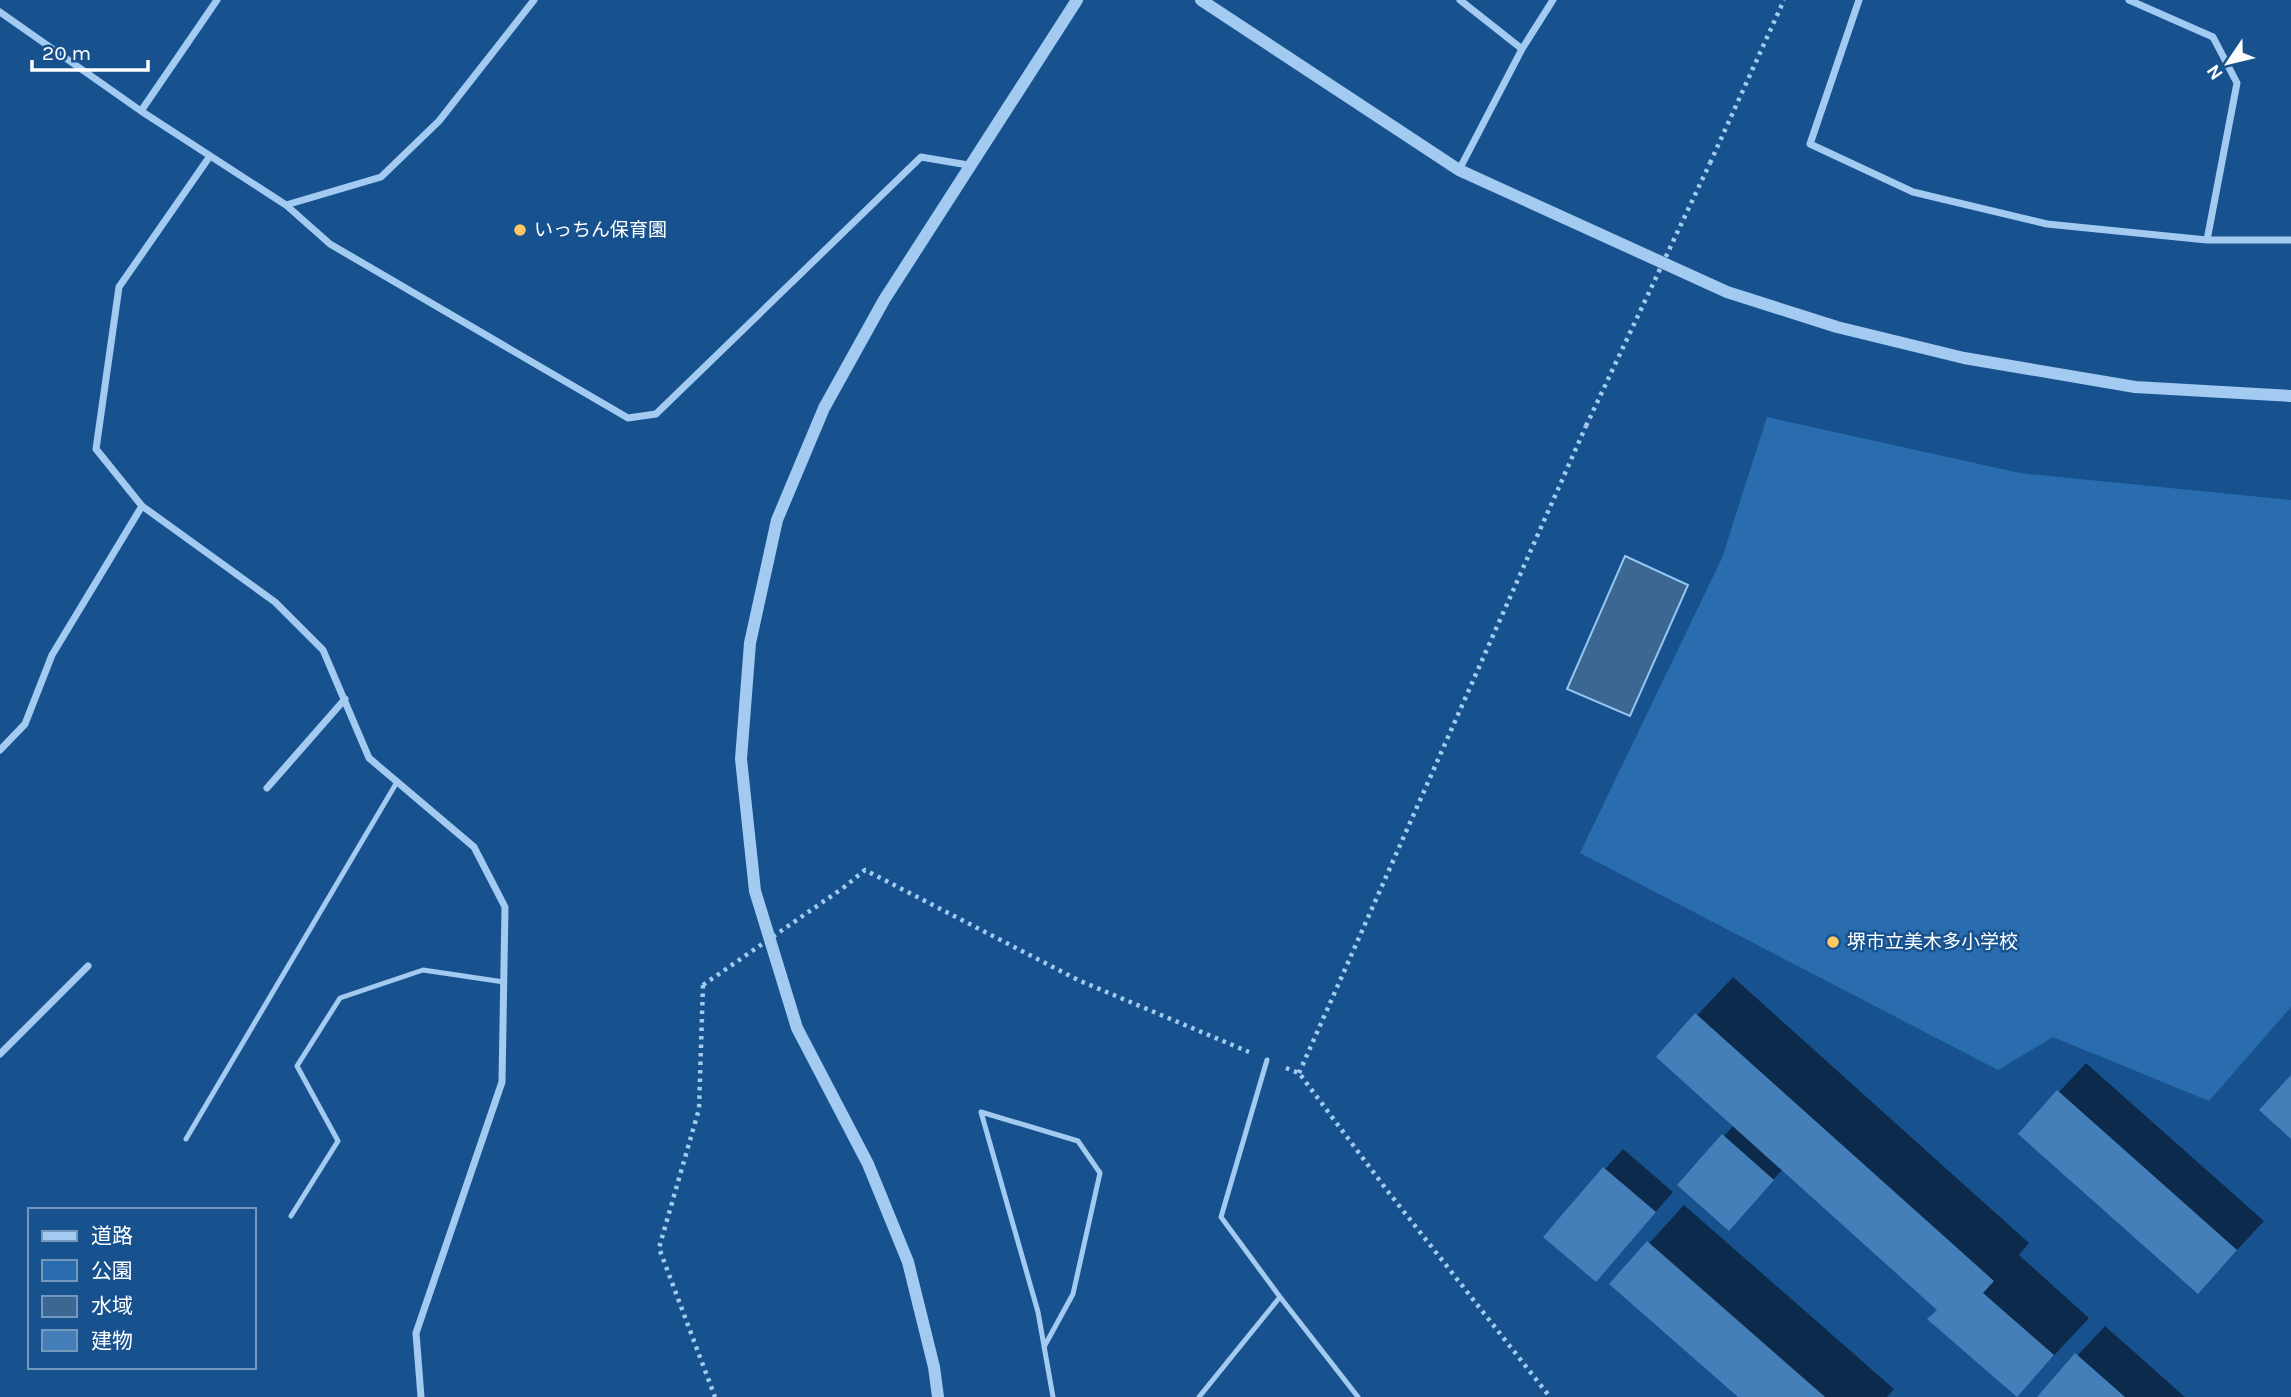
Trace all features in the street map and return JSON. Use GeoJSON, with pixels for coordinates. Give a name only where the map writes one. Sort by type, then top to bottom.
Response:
{"type":"FeatureCollection","features":[{"type":"Feature","properties":{"kind":"street"},"geometry":{"type":"LineString","coordinates":[[141,111],[217,0]]}},
{"type":"Feature","properties":{"kind":"street"},"geometry":{"type":"LineString","coordinates":[[286,205],[381,177],[439,121],[534,0]]}},
{"type":"Feature","properties":{"kind":"street"},"geometry":{"type":"LineString","coordinates":[[938,1397],[934,1367],[908,1262],[868,1164],[797,1028],[755,891],[741,759],[750,643],[777,520],[824,408],[884,300],[968,165],[1077,0]]}},
{"type":"Feature","properties":{"kind":"street"},"geometry":{"type":"LineString","coordinates":[[1201,0],[1459,170],[1727,292],[1837,327],[1964,358],[2135,387],[2291,396]]}},
{"type":"Feature","properties":{"kind":"street"},"geometry":{"type":"LineString","coordinates":[[1460,0],[1522,49]]}},
{"type":"Feature","properties":{"kind":"street"},"geometry":{"type":"LineString","coordinates":[[1459,170],[1522,49],[1553,0]]}},
{"type":"Feature","properties":{"kind":"street"},"geometry":{"type":"LineString","coordinates":[[1859,0],[1810,144],[1927,195],[2047,224],[2207,240],[2291,240]]}},
{"type":"Feature","properties":{"kind":"street"},"geometry":{"type":"LineString","coordinates":[[2129,0],[2213,37],[2237,83],[2207,240]]}},
{"type":"Feature","properties":{"kind":"street"},"geometry":{"type":"LineString","coordinates":[[0,12],[141,111],[286,205],[330,244],[628,418],[656,414],[921,157],[968,165]]}},
{"type":"Feature","properties":{"kind":"street"},"geometry":{"type":"LineString","coordinates":[[209,156],[119,286],[96,449],[142,506],[275,603],[323,650],[369,758],[474,847],[505,907],[502,1082],[416,1333],[421,1397]]}},
{"type":"Feature","properties":{"kind":"street"},"geometry":{"type":"LineString","coordinates":[[0,750],[25,724],[52,655],[142,506]]}},
{"type":"Feature","properties":{"kind":"street"},"geometry":{"type":"LineString","coordinates":[[267,788],[345,699]]}},
{"type":"Feature","properties":{"kind":"street"},"geometry":{"type":"LineString","coordinates":[[0,1054],[88,966]]}},
{"type":"Feature","properties":{"kind":"lane"},"geometry":{"type":"LineString","coordinates":[[186,1139],[397,782]]}},
{"type":"Feature","properties":{"kind":"lane"},"geometry":{"type":"LineString","coordinates":[[290,1216],[338,1141],[298,1066],[340,998],[423,970],[504,982]]}},
{"type":"Feature","properties":{"kind":"lane"},"geometry":{"type":"LineString","coordinates":[[1267,1060],[1221,1217],[1358,1397]]}},
{"type":"Feature","properties":{"kind":"lane"},"geometry":{"type":"LineString","coordinates":[[1044,1347],[1073,1294],[1100,1173],[1078,1141],[981,1112],[1038,1312],[1044,1347],[1053,1397]]}},
{"type":"Feature","properties":{"kind":"lane"},"geometry":{"type":"LineString","coordinates":[[1199,1397],[1280,1297]]}},
{"type":"Feature","properties":{"kind":"path"},"geometry":{"type":"LineString","coordinates":[[1299,1073],[1586,426],[1784,0]]}},
{"type":"Feature","properties":{"kind":"path"},"geometry":{"type":"LineString","coordinates":[[715,1397],[659,1248],[699,1109],[703,985],[865,870],[1079,980],[1299,1073],[1386,1189],[1550,1397]]}},
{"type":"Feature","properties":{"kind":"green space"},"geometry":{"type":"Polygon","coordinates":[[[1767,417],[2020,473],[2291,500],[2291,1007],[2209,1101],[2053,1037],[1998,1070],[1580,853],[1722,558],[1767,417]]]}},
{"type":"Feature","properties":{"kind":"water"},"geometry":{"type":"Polygon","coordinates":[[[1625,556],[1688,585],[1630,716],[1567,689],[1625,556]]]}},
{"type":"Feature","properties":{"kind":"building"},"geometry":{"type":"Polygon","coordinates":[[[1695,1013],[1994,1281],[1983,1293],[2054,1355],[2017,1397],[1927,1319],[1937,1310],[1656,1057],[1695,1013]]]}},
{"type":"Feature","properties":{"kind":"building"},"geometry":{"type":"Polygon","coordinates":[[[2291,1075],[2291,1139],[2259,1110],[2291,1075]]]}},
{"type":"Feature","properties":{"kind":"building"},"geometry":{"type":"Polygon","coordinates":[[[2057,1090],[2237,1250],[2198,1294],[2018,1134],[2057,1090]]]}},
{"type":"Feature","properties":{"kind":"building"},"geometry":{"type":"Polygon","coordinates":[[[1722,1134],[1774,1180],[1729,1231],[1677,1185],[1722,1134]]]}},
{"type":"Feature","properties":{"kind":"building"},"geometry":{"type":"Polygon","coordinates":[[[1603,1167],[1656,1212],[1596,1282],[1543,1237],[1603,1167]]]}},
{"type":"Feature","properties":{"kind":"building"},"geometry":{"type":"Polygon","coordinates":[[[1647,1241],[1825,1397],[1738,1397],[1609,1284],[1647,1241]]]}},
{"type":"Feature","properties":{"kind":"building"},"geometry":{"type":"Polygon","coordinates":[[[2075,1353],[2125,1397],[2037,1397],[2075,1353]]]}},
{"type":"Feature","properties":{"kind":"place","name":"いっちん保育園"},"geometry":{"type":"Point","coordinates":[520,230]}},
{"type":"Feature","properties":{"kind":"place","name":"堺市立美木多小学校"},"geometry":{"type":"Point","coordinates":[1833,942]}}]}
